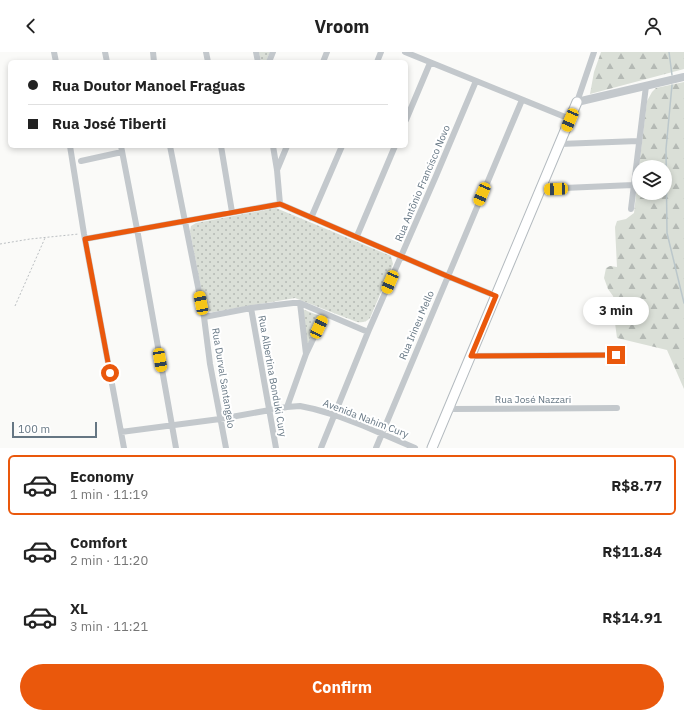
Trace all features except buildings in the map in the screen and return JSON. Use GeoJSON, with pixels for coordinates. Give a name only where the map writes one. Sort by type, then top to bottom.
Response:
{"type":"FeatureCollection","features":[{"type":"Feature","properties":{"kind":"main road"},"geometry":{"type":"LineString","coordinates":[[432,448],[577,102]]}},
{"type":"Feature","properties":{"kind":"street"},"geometry":{"type":"LineString","coordinates":[[405,52],[570,120]]}},
{"type":"Feature","properties":{"kind":"street"},"geometry":{"type":"LineString","coordinates":[[577,102],[594,52]]}},
{"type":"Feature","properties":{"kind":"street"},"geometry":{"type":"LineString","coordinates":[[408,115],[430,63]]}},
{"type":"Feature","properties":{"kind":"street"},"geometry":{"type":"LineString","coordinates":[[577,102],[684,77]]}},
{"type":"Feature","properties":{"kind":"street","name":"Rua Antônio Francisco Novo"},"geometry":{"type":"LineString","coordinates":[[321,448],[368,332],[476,81]]}},
{"type":"Feature","properties":{"kind":"street"},"geometry":{"type":"LineString","coordinates":[[636,160],[646,86]]}},
{"type":"Feature","properties":{"kind":"street","name":"Rua Irineu Mello"},"geometry":{"type":"LineString","coordinates":[[376,448],[522,100]]}},
{"type":"Feature","properties":{"kind":"street"},"geometry":{"type":"LineString","coordinates":[[560,144],[638,141]]}},
{"type":"Feature","properties":{"kind":"street"},"geometry":{"type":"LineString","coordinates":[[70,148],[124,448]]}},
{"type":"Feature","properties":{"kind":"street","name":"Rua Durval Santangelo"},"geometry":{"type":"LineString","coordinates":[[170,148],[204,317],[210,364],[226,448]]}},
{"type":"Feature","properties":{"kind":"street"},"geometry":{"type":"LineString","coordinates":[[221,148],[232,212]]}},
{"type":"Feature","properties":{"kind":"street"},"geometry":{"type":"LineString","coordinates":[[273,148],[280,204]]}},
{"type":"Feature","properties":{"kind":"street"},"geometry":{"type":"LineString","coordinates":[[277,170],[286,148]]}},
{"type":"Feature","properties":{"kind":"street"},"geometry":{"type":"LineString","coordinates":[[311,218],[341,148]]}},
{"type":"Feature","properties":{"kind":"street"},"geometry":{"type":"LineString","coordinates":[[357,236],[394,148]]}},
{"type":"Feature","properties":{"kind":"street"},"geometry":{"type":"LineString","coordinates":[[81,161],[121,149],[137,229],[176,448]]}},
{"type":"Feature","properties":{"kind":"street"},"geometry":{"type":"LineString","coordinates":[[541,189],[632,185]]}},
{"type":"Feature","properties":{"kind":"street"},"geometry":{"type":"LineString","coordinates":[[631,209],[632,197]]}},
{"type":"Feature","properties":{"kind":"street"},"geometry":{"type":"LineString","coordinates":[[85,236],[137,229],[280,204],[496,296]]}},
{"type":"Feature","properties":{"kind":"street"},"geometry":{"type":"LineString","coordinates":[[204,317],[251,308],[293,303],[300,304],[368,332]]}},
{"type":"Feature","properties":{"kind":"street"},"geometry":{"type":"LineString","coordinates":[[300,304],[306,354]]}},
{"type":"Feature","properties":{"kind":"street","name":"Rua Albertina Bonduki Cury"},"geometry":{"type":"LineString","coordinates":[[251,308],[276,448]]}},
{"type":"Feature","properties":{"kind":"street"},"geometry":{"type":"LineString","coordinates":[[287,407],[306,354],[325,314]]}},
{"type":"Feature","properties":{"kind":"street"},"geometry":{"type":"LineString","coordinates":[[471,356],[616,355]]}},
{"type":"Feature","properties":{"kind":"street","name":"Avenida Nahim Cury"},"geometry":{"type":"LineString","coordinates":[[121,432],[172,426],[300,406],[335,415],[415,448]]}},
{"type":"Feature","properties":{"kind":"street","name":"Rua José Nazzari"},"geometry":{"type":"LineString","coordinates":[[449,409],[617,408]]}},
{"type":"Feature","properties":{"kind":"path"},"geometry":{"type":"LineString","coordinates":[[0,244],[46,237],[85,236]]}},
{"type":"Feature","properties":{"kind":"path"},"geometry":{"type":"LineString","coordinates":[[15,306],[46,237]]}},
{"type":"Feature","properties":{"kind":"green space"},"geometry":{"type":"Polygon","coordinates":[[[259,52],[270,52],[267,60],[261,60],[259,52]]]}},
{"type":"Feature","properties":{"kind":"green space"},"geometry":{"type":"Polygon","coordinates":[[[601,52],[684,52],[684,69],[590,94],[594,72],[601,52]]]}},
{"type":"Feature","properties":{"kind":"green space"},"geometry":{"type":"Polygon","coordinates":[[[684,82],[684,389],[667,350],[617,338],[613,308],[615,303],[604,278],[606,268],[610,266],[617,267],[615,227],[617,221],[626,219],[634,213],[635,200],[672,200],[672,160],[640,160],[647,101],[652,92],[656,88],[684,82]]]}},
{"type":"Feature","properties":{"kind":"green space"},"geometry":{"type":"Polygon","coordinates":[[[276,208],[391,256],[393,264],[369,319],[364,322],[357,322],[295,298],[213,312],[208,311],[205,308],[190,231],[191,226],[196,223],[276,208]]]}},
{"type":"Feature","properties":{"kind":"green space"},"geometry":{"type":"Polygon","coordinates":[[[302,309],[320,316],[309,342],[307,343],[302,309]]]}},
{"type":"Feature","properties":{"kind":"waterway"},"geometry":{"type":"LineString","coordinates":[[669,52],[672,75]]}},
{"type":"Feature","properties":{"kind":"waterway"},"geometry":{"type":"LineString","coordinates":[[672,85],[666,149],[667,233],[684,303]]}},
{"type":"Feature","properties":{"kind":"route"},"geometry":{"type":"LineString","coordinates":[[110,373],[85,239],[280,204],[496,296],[471,356],[616,355]]}}]}
